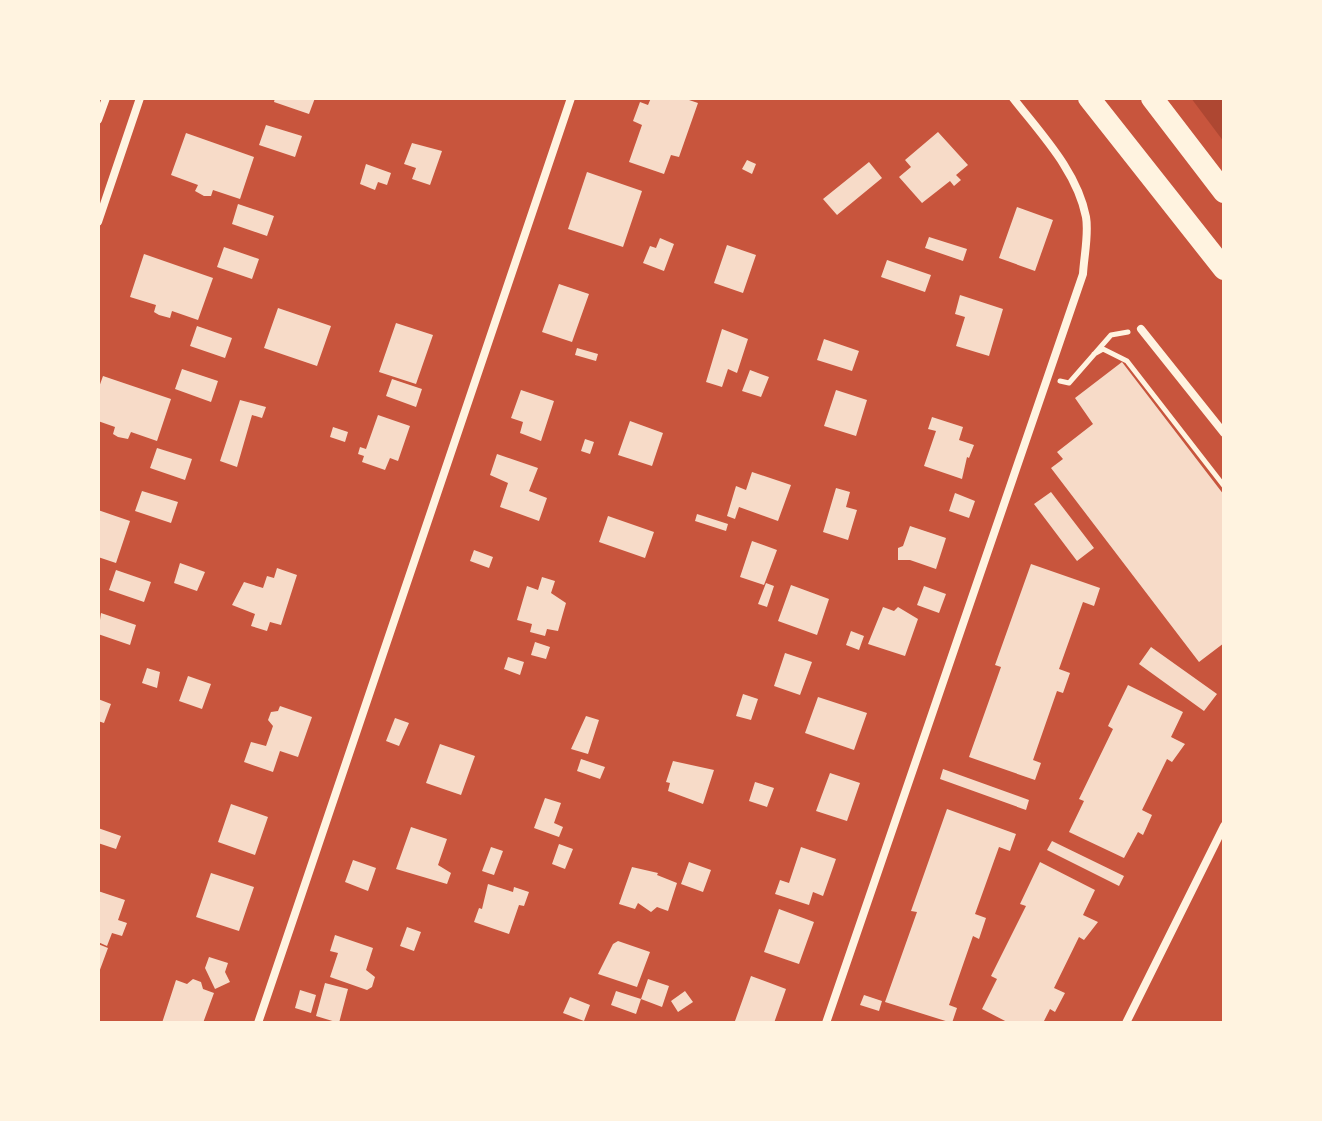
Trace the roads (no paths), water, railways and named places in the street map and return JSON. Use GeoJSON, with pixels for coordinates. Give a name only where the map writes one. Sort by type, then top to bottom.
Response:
{"type":"FeatureCollection","features":[{"type":"Feature","properties":{"kind":"highway"},"geometry":{"type":"LineString","coordinates":[[1089,98],[1224,269]]}},
{"type":"Feature","properties":{"kind":"highway"},"geometry":{"type":"LineString","coordinates":[[1152,98],[1224,192]]}},
{"type":"Feature","properties":{"kind":"street"},"geometry":{"type":"LineString","coordinates":[[98,120],[106,98]]}},
{"type":"Feature","properties":{"kind":"street"},"geometry":{"type":"LineString","coordinates":[[98,222],[140,98]]}},
{"type":"Feature","properties":{"kind":"street"},"geometry":{"type":"LineString","coordinates":[[258,1023],[571,98]]}},
{"type":"Feature","properties":{"kind":"street"},"geometry":{"type":"LineString","coordinates":[[826,1023],[1083,274],[1086,219],[1078,190],[1069,172],[1013,98]]}},
{"type":"Feature","properties":{"kind":"street"},"geometry":{"type":"LineString","coordinates":[[1141,329],[1224,433]]}},
{"type":"Feature","properties":{"kind":"street"},"geometry":{"type":"LineString","coordinates":[[1126,1023],[1224,826]]}}]}
